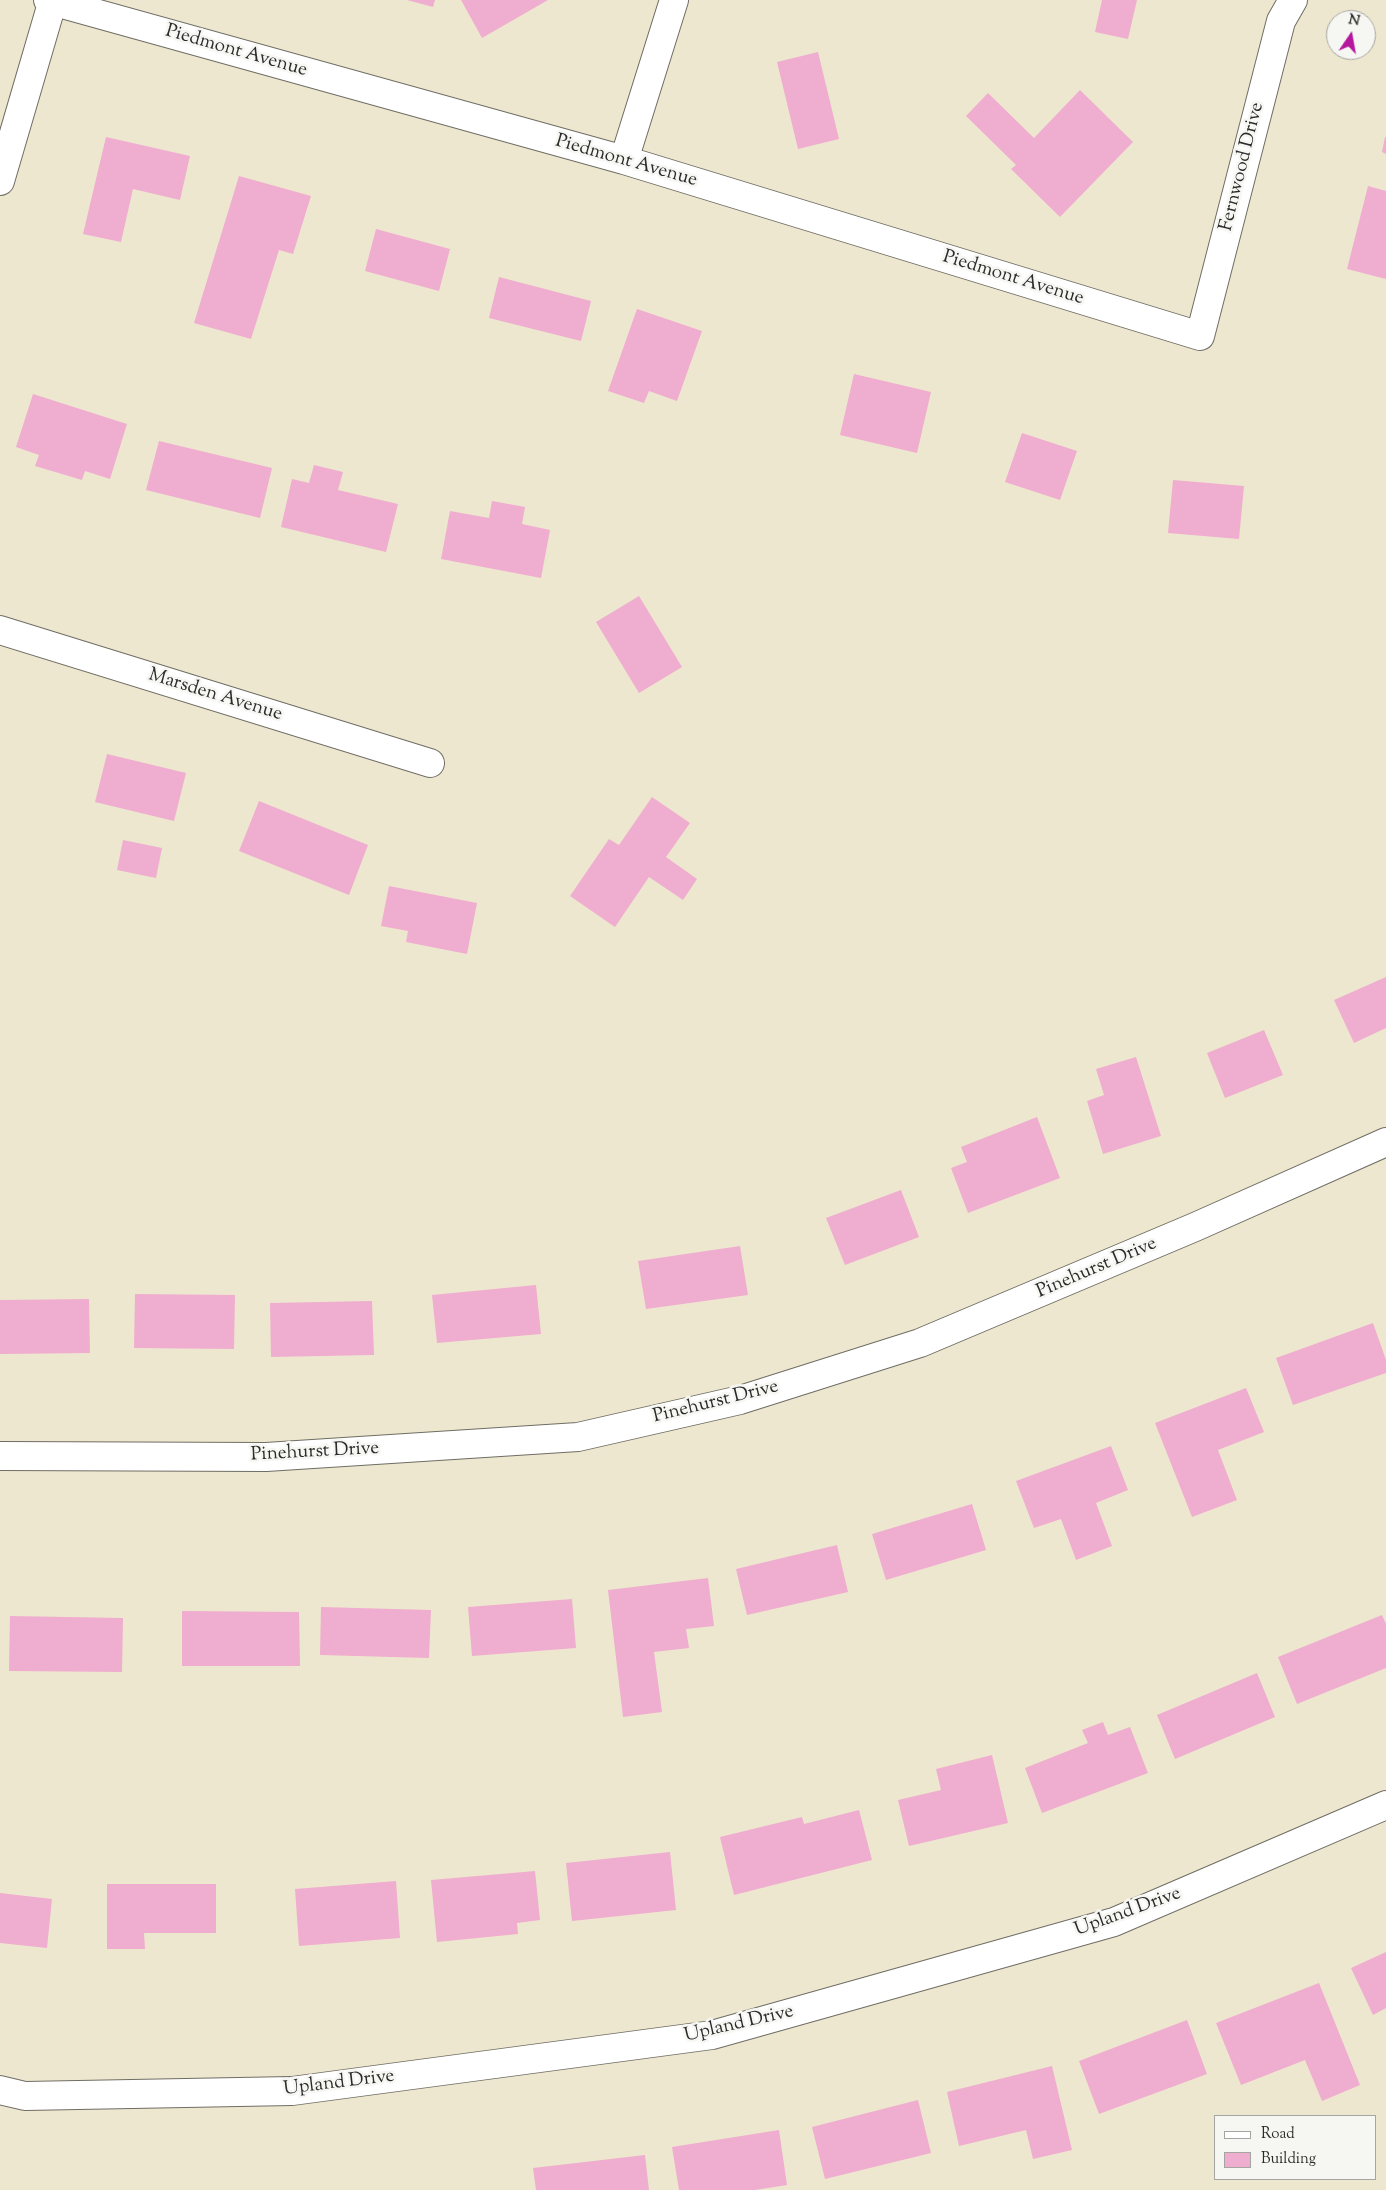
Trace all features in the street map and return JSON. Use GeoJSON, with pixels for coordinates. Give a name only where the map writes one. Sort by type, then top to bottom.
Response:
{"type":"FeatureCollection","features":[{"type":"Feature","properties":{"kind":"street"},"geometry":{"type":"LineString","coordinates":[[0,181],[51,0]]}},
{"type":"Feature","properties":{"kind":"street","name":"Piedmont Avenue"},"geometry":{"type":"LineString","coordinates":[[51,0],[624,160],[1200,336]]}},
{"type":"Feature","properties":{"kind":"street"},"geometry":{"type":"LineString","coordinates":[[624,160],[674,0]]}},
{"type":"Feature","properties":{"kind":"street","name":"Fernwood Drive"},"geometry":{"type":"LineString","coordinates":[[1200,336],[1281,21],[1293,0]]}},
{"type":"Feature","properties":{"kind":"street","name":"Marsden Avenue"},"geometry":{"type":"LineString","coordinates":[[0,630],[430,763]]}},
{"type":"Feature","properties":{"kind":"street","name":"Pinehurst Drive"},"geometry":{"type":"LineString","coordinates":[[0,1456],[266,1457],[578,1437],[740,1400],[920,1343],[1196,1227],[1386,1142]]}},
{"type":"Feature","properties":{"kind":"street","name":"Upland Drive"},"geometry":{"type":"LineString","coordinates":[[0,2090],[25,2096],[292,2091],[712,2035],[1114,1922],[1386,1805]]}},
{"type":"Feature","properties":{"kind":"building"},"geometry":{"type":"Polygon","coordinates":[[[407,0],[435,0],[433,7],[407,0]]]}},
{"type":"Feature","properties":{"kind":"building"},"geometry":{"type":"Polygon","coordinates":[[[461,0],[548,0],[482,38],[461,0]]]}},
{"type":"Feature","properties":{"kind":"building"},"geometry":{"type":"Polygon","coordinates":[[[1102,0],[1137,0],[1128,39],[1095,32],[1102,0]]]}},
{"type":"Feature","properties":{"kind":"building"},"geometry":{"type":"Polygon","coordinates":[[[818,52],[839,139],[798,149],[777,62],[818,52]]]}},
{"type":"Feature","properties":{"kind":"building"},"geometry":{"type":"Polygon","coordinates":[[[1080,90],[1133,142],[1060,217],[1011,169],[1016,165],[966,116],[988,93],[1034,138],[1080,90]]]}},
{"type":"Feature","properties":{"kind":"building"},"geometry":{"type":"Polygon","coordinates":[[[106,137],[190,156],[180,200],[133,189],[121,242],[83,234],[106,137]]]}},
{"type":"Feature","properties":{"kind":"building"},"geometry":{"type":"Polygon","coordinates":[[[1386,137],[1386,154],[1382,152],[1386,137]]]}},
{"type":"Feature","properties":{"kind":"building"},"geometry":{"type":"Polygon","coordinates":[[[239,176],[311,196],[293,254],[279,250],[251,339],[194,323],[239,176]]]}},
{"type":"Feature","properties":{"kind":"building"},"geometry":{"type":"Polygon","coordinates":[[[1368,186],[1386,191],[1386,279],[1347,269],[1368,186]]]}},
{"type":"Feature","properties":{"kind":"building"},"geometry":{"type":"Polygon","coordinates":[[[376,229],[450,249],[439,291],[365,271],[376,229]]]}},
{"type":"Feature","properties":{"kind":"building"},"geometry":{"type":"Polygon","coordinates":[[[499,277],[591,301],[581,341],[489,318],[499,277]]]}},
{"type":"Feature","properties":{"kind":"building"},"geometry":{"type":"Polygon","coordinates":[[[637,309],[702,331],[677,401],[649,391],[644,403],[608,391],[637,309]]]}},
{"type":"Feature","properties":{"kind":"building"},"geometry":{"type":"Polygon","coordinates":[[[854,374],[931,392],[917,453],[840,435],[854,374]]]}},
{"type":"Feature","properties":{"kind":"building"},"geometry":{"type":"Polygon","coordinates":[[[33,394],[127,424],[110,479],[85,471],[82,480],[35,466],[39,455],[16,447],[33,394]]]}},
{"type":"Feature","properties":{"kind":"building"},"geometry":{"type":"Polygon","coordinates":[[[1022,433],[1077,451],[1060,500],[1005,482],[1022,433]]]}},
{"type":"Feature","properties":{"kind":"building"},"geometry":{"type":"Polygon","coordinates":[[[159,441],[272,468],[260,518],[146,490],[159,441]]]}},
{"type":"Feature","properties":{"kind":"building"},"geometry":{"type":"Polygon","coordinates":[[[314,465],[343,472],[338,490],[398,504],[386,552],[281,527],[292,479],[309,483],[314,465]]]}},
{"type":"Feature","properties":{"kind":"building"},"geometry":{"type":"Polygon","coordinates":[[[1173,480],[1244,486],[1239,539],[1168,533],[1173,480]]]}},
{"type":"Feature","properties":{"kind":"building"},"geometry":{"type":"Polygon","coordinates":[[[492,501],[525,507],[522,524],[550,530],[541,578],[441,559],[450,511],[489,518],[492,501]]]}},
{"type":"Feature","properties":{"kind":"building"},"geometry":{"type":"Polygon","coordinates":[[[639,596],[682,667],[639,693],[596,622],[639,596]]]}},
{"type":"Feature","properties":{"kind":"building"},"geometry":{"type":"Polygon","coordinates":[[[107,754],[186,773],[174,821],[95,802],[107,754]]]}},
{"type":"Feature","properties":{"kind":"building"},"geometry":{"type":"Polygon","coordinates":[[[652,797],[690,823],[666,857],[697,879],[683,900],[649,877],[615,927],[570,896],[609,839],[619,845],[652,797]]]}},
{"type":"Feature","properties":{"kind":"building"},"geometry":{"type":"Polygon","coordinates":[[[259,801],[368,845],[349,895],[239,851],[259,801]]]}},
{"type":"Feature","properties":{"kind":"building"},"geometry":{"type":"Polygon","coordinates":[[[123,840],[162,848],[156,878],[117,870],[123,840]]]}},
{"type":"Feature","properties":{"kind":"building"},"geometry":{"type":"Polygon","coordinates":[[[389,886],[477,903],[467,954],[406,942],[408,931],[381,926],[389,886]]]}},
{"type":"Feature","properties":{"kind":"building"},"geometry":{"type":"Polygon","coordinates":[[[1386,977],[1386,1028],[1354,1043],[1334,1000],[1386,977]]]}},
{"type":"Feature","properties":{"kind":"building"},"geometry":{"type":"Polygon","coordinates":[[[1264,1030],[1283,1075],[1225,1098],[1207,1053],[1264,1030]]]}},
{"type":"Feature","properties":{"kind":"building"},"geometry":{"type":"Polygon","coordinates":[[[1136,1057],[1161,1136],[1103,1154],[1087,1101],[1104,1095],[1096,1069],[1136,1057]]]}},
{"type":"Feature","properties":{"kind":"building"},"geometry":{"type":"Polygon","coordinates":[[[1037,1117],[1060,1178],[968,1213],[951,1168],[967,1162],[961,1147],[1037,1117]]]}},
{"type":"Feature","properties":{"kind":"building"},"geometry":{"type":"Polygon","coordinates":[[[901,1190],[919,1237],[845,1265],[826,1218],[901,1190]]]}},
{"type":"Feature","properties":{"kind":"building"},"geometry":{"type":"Polygon","coordinates":[[[740,1246],[748,1295],[646,1309],[638,1261],[740,1246]]]}},
{"type":"Feature","properties":{"kind":"building"},"geometry":{"type":"Polygon","coordinates":[[[536,1285],[541,1334],[437,1343],[432,1295],[536,1285]]]}},
{"type":"Feature","properties":{"kind":"building"},"geometry":{"type":"Polygon","coordinates":[[[135,1294],[235,1295],[234,1349],[134,1348],[135,1294]]]}},
{"type":"Feature","properties":{"kind":"building"},"geometry":{"type":"Polygon","coordinates":[[[89,1299],[90,1353],[0,1354],[0,1300],[89,1299]]]}},
{"type":"Feature","properties":{"kind":"building"},"geometry":{"type":"Polygon","coordinates":[[[372,1301],[374,1355],[271,1357],[270,1303],[372,1301]]]}},
{"type":"Feature","properties":{"kind":"building"},"geometry":{"type":"Polygon","coordinates":[[[1373,1323],[1386,1360],[1386,1373],[1293,1405],[1276,1358],[1373,1323]]]}},
{"type":"Feature","properties":{"kind":"building"},"geometry":{"type":"Polygon","coordinates":[[[1246,1388],[1264,1432],[1218,1450],[1237,1500],[1192,1517],[1155,1423],[1246,1388]]]}},
{"type":"Feature","properties":{"kind":"building"},"geometry":{"type":"Polygon","coordinates":[[[1111,1446],[1128,1490],[1096,1503],[1112,1546],[1076,1560],[1061,1519],[1034,1528],[1016,1481],[1111,1446]]]}},
{"type":"Feature","properties":{"kind":"building"},"geometry":{"type":"Polygon","coordinates":[[[972,1504],[986,1550],[886,1580],[872,1534],[972,1504]]]}},
{"type":"Feature","properties":{"kind":"building"},"geometry":{"type":"Polygon","coordinates":[[[837,1545],[848,1592],[747,1615],[736,1569],[837,1545]]]}},
{"type":"Feature","properties":{"kind":"building"},"geometry":{"type":"Polygon","coordinates":[[[708,1578],[714,1626],[686,1629],[689,1648],[654,1652],[662,1712],[623,1717],[608,1590],[708,1578]]]}},
{"type":"Feature","properties":{"kind":"building"},"geometry":{"type":"Polygon","coordinates":[[[572,1599],[576,1648],[472,1656],[468,1607],[572,1599]]]}},
{"type":"Feature","properties":{"kind":"building"},"geometry":{"type":"Polygon","coordinates":[[[321,1607],[431,1610],[429,1658],[320,1655],[321,1607]]]}},
{"type":"Feature","properties":{"kind":"building"},"geometry":{"type":"Polygon","coordinates":[[[182,1611],[299,1612],[300,1666],[182,1666],[182,1611]]]}},
{"type":"Feature","properties":{"kind":"building"},"geometry":{"type":"Polygon","coordinates":[[[1382,1615],[1386,1624],[1386,1668],[1297,1704],[1278,1657],[1382,1615]]]}},
{"type":"Feature","properties":{"kind":"building"},"geometry":{"type":"Polygon","coordinates":[[[10,1616],[123,1618],[122,1672],[9,1671],[10,1616]]]}},
{"type":"Feature","properties":{"kind":"building"},"geometry":{"type":"Polygon","coordinates":[[[1257,1673],[1275,1717],[1175,1759],[1157,1715],[1257,1673]]]}},
{"type":"Feature","properties":{"kind":"building"},"geometry":{"type":"Polygon","coordinates":[[[1103,1722],[1108,1735],[1130,1727],[1148,1773],[1042,1813],[1025,1768],[1088,1743],[1082,1730],[1103,1722]]]}},
{"type":"Feature","properties":{"kind":"building"},"geometry":{"type":"Polygon","coordinates":[[[992,1755],[1008,1823],[909,1846],[898,1800],[941,1790],[936,1769],[992,1755]]]}},
{"type":"Feature","properties":{"kind":"building"},"geometry":{"type":"Polygon","coordinates":[[[859,1810],[872,1860],[734,1895],[720,1837],[802,1817],[804,1824],[859,1810]]]}},
{"type":"Feature","properties":{"kind":"building"},"geometry":{"type":"Polygon","coordinates":[[[670,1852],[676,1910],[572,1921],[566,1863],[670,1852]]]}},
{"type":"Feature","properties":{"kind":"building"},"geometry":{"type":"Polygon","coordinates":[[[535,1871],[540,1920],[517,1923],[518,1934],[437,1942],[431,1880],[535,1871]]]}},
{"type":"Feature","properties":{"kind":"building"},"geometry":{"type":"Polygon","coordinates":[[[396,1881],[400,1938],[299,1946],[295,1889],[396,1881]]]}},
{"type":"Feature","properties":{"kind":"building"},"geometry":{"type":"Polygon","coordinates":[[[107,1884],[216,1884],[216,1933],[144,1933],[145,1949],[107,1949],[107,1884]]]}},
{"type":"Feature","properties":{"kind":"building"},"geometry":{"type":"Polygon","coordinates":[[[0,1893],[52,1899],[47,1948],[0,1943],[0,1893]]]}},
{"type":"Feature","properties":{"kind":"building"},"geometry":{"type":"Polygon","coordinates":[[[1386,1952],[1386,2008],[1373,2015],[1351,1968],[1386,1952]]]}},
{"type":"Feature","properties":{"kind":"building"},"geometry":{"type":"Polygon","coordinates":[[[1319,1983],[1360,2085],[1322,2101],[1305,2060],[1241,2085],[1216,2023],[1319,1983]]]}},
{"type":"Feature","properties":{"kind":"building"},"geometry":{"type":"Polygon","coordinates":[[[1187,2020],[1207,2074],[1099,2114],[1079,2061],[1187,2020]]]}},
{"type":"Feature","properties":{"kind":"building"},"geometry":{"type":"Polygon","coordinates":[[[1052,2066],[1072,2150],[1033,2159],[1026,2130],[959,2146],[947,2092],[1052,2066]]]}},
{"type":"Feature","properties":{"kind":"building"},"geometry":{"type":"Polygon","coordinates":[[[918,2100],[931,2153],[825,2179],[812,2127],[918,2100]]]}},
{"type":"Feature","properties":{"kind":"building"},"geometry":{"type":"Polygon","coordinates":[[[779,2130],[787,2185],[755,2190],[679,2190],[672,2147],[779,2130]]]}},
{"type":"Feature","properties":{"kind":"building"},"geometry":{"type":"Polygon","coordinates":[[[645,2155],[649,2190],[536,2190],[533,2168],[645,2155]]]}}]}
